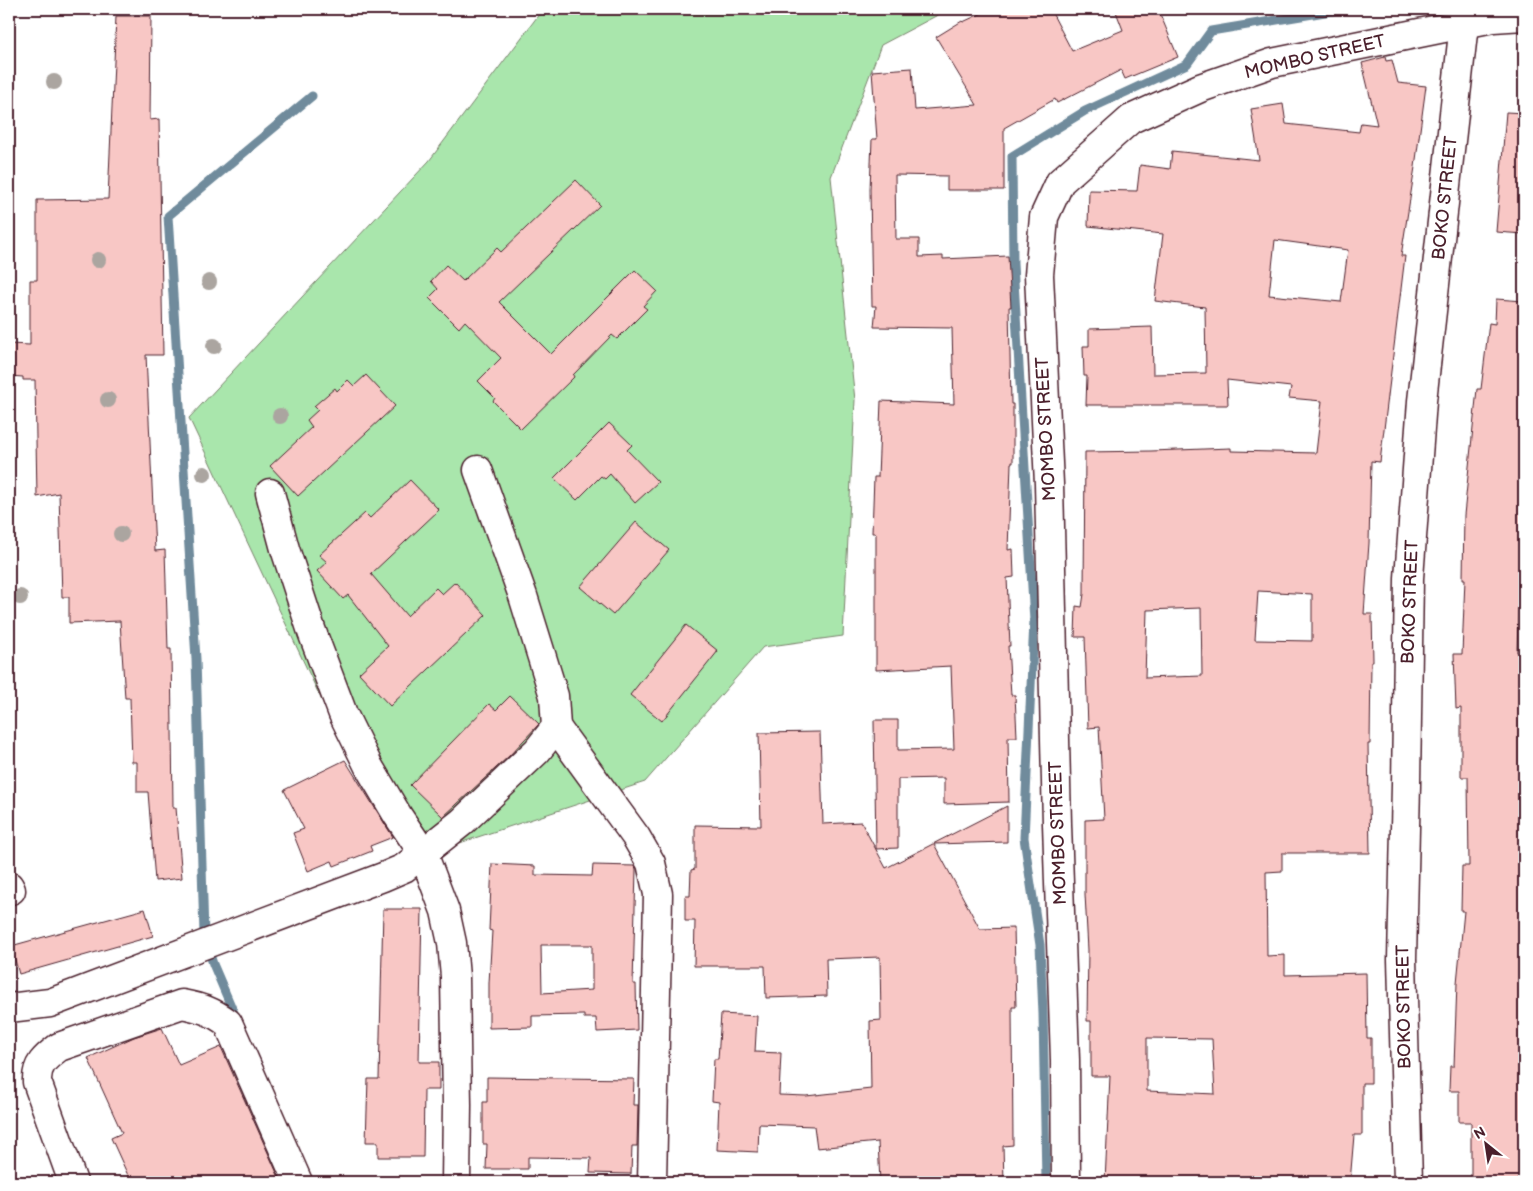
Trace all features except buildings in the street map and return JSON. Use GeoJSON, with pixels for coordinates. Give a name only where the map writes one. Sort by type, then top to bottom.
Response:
{"type":"FeatureCollection","features":[{"type":"Feature","properties":{"kind":"street","name":"MOMBO STREET"},"geometry":{"type":"LineString","coordinates":[[1066,1182],[1065,1060],[1057,834],[1050,484],[1039,275],[1044,217],[1060,182],[1132,119],[1200,88],[1272,63],[1494,18],[1524,16]]}},
{"type":"Feature","properties":{"kind":"street","name":"BOKO STREET"},"geometry":{"type":"LineString","coordinates":[[1408,1182],[1402,959],[1409,578],[1422,401],[1464,24]]}},
{"type":"Feature","properties":{"kind":"street"},"geometry":{"type":"LineString","coordinates":[[478,470],[523,596],[554,696],[556,727],[636,837],[653,870],[658,894],[652,1182]]}},
{"type":"Feature","properties":{"kind":"street"},"geometry":{"type":"LineString","coordinates":[[270,493],[285,549],[312,632],[343,714],[369,767],[423,854],[445,911],[452,943],[455,997],[456,1182]]}},
{"type":"Feature","properties":{"kind":"street"},"geometry":{"type":"LineString","coordinates":[[9,1008],[50,1003],[404,868],[462,822],[537,751],[556,727]]}},
{"type":"Feature","properties":{"kind":"street"},"geometry":{"type":"LineString","coordinates":[[73,1182],[37,1082],[36,1073],[38,1067],[46,1057],[59,1047],[182,1004],[215,1013],[228,1024],[298,1182]]}},
{"type":"Feature","properties":{"kind":"green space"},"geometry":{"type":"Polygon","coordinates":[[[543,9],[949,9],[881,45],[831,177],[855,400],[843,636],[763,647],[645,782],[414,858],[347,754],[189,418],[429,161],[543,9]]]}},
{"type":"Feature","properties":{"kind":"waterway"},"geometry":{"type":"LineString","coordinates":[[1046,1182],[1040,945],[1024,838],[1034,621],[1013,264],[1012,156],[1085,111],[1187,64],[1211,31],[1343,9]]}},
{"type":"Feature","properties":{"kind":"waterway"},"geometry":{"type":"LineString","coordinates":[[237,1020],[213,964],[204,935],[196,659],[168,216],[312,96]]}}]}
